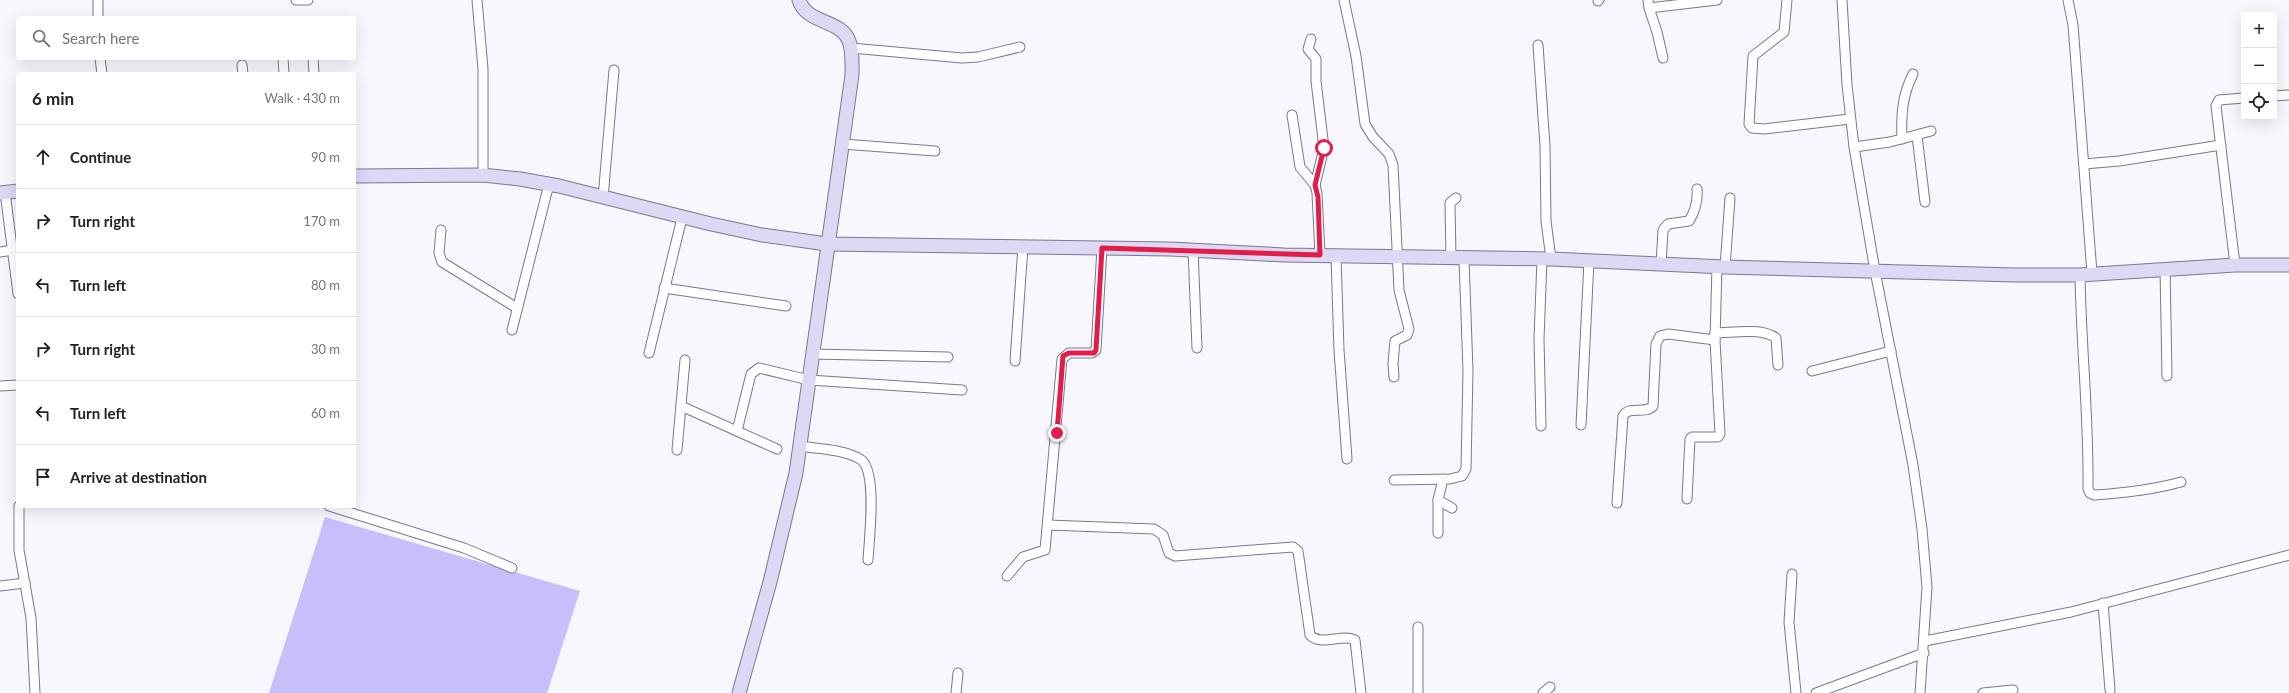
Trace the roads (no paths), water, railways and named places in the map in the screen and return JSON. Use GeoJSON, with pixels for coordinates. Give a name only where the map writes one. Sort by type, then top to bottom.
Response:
{"type":"FeatureCollection","features":[{"type":"Feature","properties":{"kind":"street"},"geometry":{"type":"LineString","coordinates":[[98,0],[98,16]]}},
{"type":"Feature","properties":{"kind":"street"},"geometry":{"type":"LineString","coordinates":[[296,0],[308,0]]}},
{"type":"Feature","properties":{"kind":"street"},"geometry":{"type":"LineString","coordinates":[[477,0],[483,69],[483,175]]}},
{"type":"Feature","properties":{"kind":"street"},"geometry":{"type":"LineString","coordinates":[[739,693],[770,582],[790,501],[800,446],[827,244],[852,75],[851,48],[846,35],[807,13],[802,8],[799,0]]}},
{"type":"Feature","properties":{"kind":"street"},"geometry":{"type":"LineString","coordinates":[[1344,0],[1355,48],[1365,124],[1373,137],[1389,154],[1392,162],[1397,258],[1401,301],[1409,329],[1407,335],[1395,341],[1393,363],[1394,377]]}},
{"type":"Feature","properties":{"kind":"street"},"geometry":{"type":"LineString","coordinates":[[1663,58],[1648,4],[1717,0]]}},
{"type":"Feature","properties":{"kind":"street"},"geometry":{"type":"LineString","coordinates":[[1787,0],[1784,32],[1753,56],[1749,124],[1752,128],[1764,129],[1850,119]]}},
{"type":"Feature","properties":{"kind":"street"},"geometry":{"type":"LineString","coordinates":[[1842,0],[1850,119],[1854,147],[1875,271],[1913,465],[1922,529],[1927,587],[1925,641],[1920,693]]}},
{"type":"Feature","properties":{"kind":"street"},"geometry":{"type":"LineString","coordinates":[[2068,0],[2073,25],[2084,164],[2086,274],[2082,361],[2088,448],[2088,489],[2090,493],[2094,495],[2126,493],[2154,490],[2181,482]]}},
{"type":"Feature","properties":{"kind":"street"},"geometry":{"type":"LineString","coordinates":[[1311,39],[1308,49],[1316,59],[1316,81],[1324,148],[1315,185]]}},
{"type":"Feature","properties":{"kind":"street"},"geometry":{"type":"LineString","coordinates":[[1538,45],[1545,146],[1546,221],[1546,259],[1539,339],[1541,426]]}},
{"type":"Feature","properties":{"kind":"street"},"geometry":{"type":"LineString","coordinates":[[851,48],[962,58],[978,57],[1020,47]]}},
{"type":"Feature","properties":{"kind":"street"},"geometry":{"type":"LineString","coordinates":[[100,60],[102,72]]}},
{"type":"Feature","properties":{"kind":"street"},"geometry":{"type":"LineString","coordinates":[[283,60],[284,72]]}},
{"type":"Feature","properties":{"kind":"street"},"geometry":{"type":"LineString","coordinates":[[313,60],[314,72]]}},
{"type":"Feature","properties":{"kind":"street"},"geometry":{"type":"LineString","coordinates":[[603,198],[614,70]]}},
{"type":"Feature","properties":{"kind":"street"},"geometry":{"type":"LineString","coordinates":[[1902,139],[1901,112],[1904,95],[1913,74]]}},
{"type":"Feature","properties":{"kind":"street"},"geometry":{"type":"LineString","coordinates":[[2277,96],[2289,95]]}},
{"type":"Feature","properties":{"kind":"street"},"geometry":{"type":"LineString","coordinates":[[2235,265],[2216,104],[2222,100],[2241,98]]}},
{"type":"Feature","properties":{"kind":"street"},"geometry":{"type":"LineString","coordinates":[[1292,115],[1300,167],[1315,185],[1318,197],[1320,255]]}},
{"type":"Feature","properties":{"kind":"street"},"geometry":{"type":"LineString","coordinates":[[1854,147],[1917,136],[1931,131]]}},
{"type":"Feature","properties":{"kind":"street"},"geometry":{"type":"LineString","coordinates":[[1917,136],[1925,202]]}},
{"type":"Feature","properties":{"kind":"street"},"geometry":{"type":"LineString","coordinates":[[843,144],[935,151]]}},
{"type":"Feature","properties":{"kind":"street"},"geometry":{"type":"LineString","coordinates":[[2084,164],[2119,161],[2221,145]]}},
{"type":"Feature","properties":{"kind":"street"},"geometry":{"type":"LineString","coordinates":[[356,176],[483,175],[549,184],[682,218],[762,235],[827,244],[1023,246],[1193,250],[1397,258],[1546,259],[1721,267],[1875,271],[2086,274],[2165,268],[2235,265],[2289,265]]}},
{"type":"Feature","properties":{"kind":"street"},"geometry":{"type":"LineString","coordinates":[[512,330],[549,184]]}},
{"type":"Feature","properties":{"kind":"street"},"geometry":{"type":"LineString","coordinates":[[1661,264],[1663,230],[1668,224],[1689,221],[1698,200],[1697,189]]}},
{"type":"Feature","properties":{"kind":"street"},"geometry":{"type":"LineString","coordinates":[[8,192],[16,276]]}},
{"type":"Feature","properties":{"kind":"street"},"geometry":{"type":"LineString","coordinates":[[1451,258],[1450,203],[1456,198]]}},
{"type":"Feature","properties":{"kind":"street"},"geometry":{"type":"LineString","coordinates":[[1687,499],[1690,439],[1692,437],[1718,437],[1720,434],[1715,337],[1721,267],[1730,198]]}},
{"type":"Feature","properties":{"kind":"street"},"geometry":{"type":"LineString","coordinates":[[648,353],[682,218]]}},
{"type":"Feature","properties":{"kind":"street"},"geometry":{"type":"LineString","coordinates":[[441,230],[439,253],[442,262],[518,308]]}},
{"type":"Feature","properties":{"kind":"street"},"geometry":{"type":"LineString","coordinates":[[1015,361],[1023,246]]}},
{"type":"Feature","properties":{"kind":"street"},"geometry":{"type":"LineString","coordinates":[[1007,576],[1023,557],[1045,550],[1062,359],[1069,353],[1092,353],[1096,350],[1102,248]]}},
{"type":"Feature","properties":{"kind":"street"},"geometry":{"type":"LineString","coordinates":[[0,252],[13,250]]}},
{"type":"Feature","properties":{"kind":"street"},"geometry":{"type":"LineString","coordinates":[[1193,250],[1197,348]]}},
{"type":"Feature","properties":{"kind":"street"},"geometry":{"type":"LineString","coordinates":[[1336,256],[1339,350],[1347,459]]}},
{"type":"Feature","properties":{"kind":"street"},"geometry":{"type":"LineString","coordinates":[[1394,480],[1443,479],[1462,476],[1467,464],[1468,371],[1464,259]]}},
{"type":"Feature","properties":{"kind":"street"},"geometry":{"type":"LineString","coordinates":[[1581,425],[1589,261]]}},
{"type":"Feature","properties":{"kind":"street"},"geometry":{"type":"LineString","coordinates":[[2165,268],[2167,376]]}},
{"type":"Feature","properties":{"kind":"street"},"geometry":{"type":"LineString","coordinates":[[664,288],[786,306]]}},
{"type":"Feature","properties":{"kind":"street"},"geometry":{"type":"LineString","coordinates":[[1617,503],[1623,416],[1632,410],[1649,409],[1653,406],[1657,340],[1663,334],[1715,337],[1762,332],[1776,338],[1778,365]]}},
{"type":"Feature","properties":{"kind":"street"},"geometry":{"type":"LineString","coordinates":[[1812,371],[1891,351]]}},
{"type":"Feature","properties":{"kind":"street"},"geometry":{"type":"LineString","coordinates":[[813,354],[948,357]]}},
{"type":"Feature","properties":{"kind":"street"},"geometry":{"type":"LineString","coordinates":[[677,450],[685,360]]}},
{"type":"Feature","properties":{"kind":"street"},"geometry":{"type":"LineString","coordinates":[[736,431],[748,383],[754,370],[768,369],[809,380],[962,390]]}},
{"type":"Feature","properties":{"kind":"street"},"geometry":{"type":"LineString","coordinates":[[0,386],[16,385]]}},
{"type":"Feature","properties":{"kind":"street"},"geometry":{"type":"LineString","coordinates":[[681,406],[777,449]]}},
{"type":"Feature","properties":{"kind":"street"},"geometry":{"type":"LineString","coordinates":[[800,446],[851,454],[867,465],[871,487],[868,560]]}},
{"type":"Feature","properties":{"kind":"street"},"geometry":{"type":"LineString","coordinates":[[1438,533],[1438,500],[1443,479]]}},
{"type":"Feature","properties":{"kind":"street"},"geometry":{"type":"LineString","coordinates":[[1438,500],[1452,508]]}},
{"type":"Feature","properties":{"kind":"street"},"geometry":{"type":"LineString","coordinates":[[19,508],[19,550],[31,618],[35,693]]}},
{"type":"Feature","properties":{"kind":"street"},"geometry":{"type":"LineString","coordinates":[[335,508],[464,548],[512,568]]}},
{"type":"Feature","properties":{"kind":"street"},"geometry":{"type":"LineString","coordinates":[[1048,525],[1154,529],[1161,532],[1169,553],[1175,556],[1293,547],[1298,551],[1310,635],[1318,640],[1348,638],[1355,640],[1361,693]]}},
{"type":"Feature","properties":{"kind":"street"},"geometry":{"type":"LineString","coordinates":[[1925,641],[2049,617],[2289,555]]}},
{"type":"Feature","properties":{"kind":"street"},"geometry":{"type":"LineString","coordinates":[[1792,574],[1789,622],[1796,693]]}},
{"type":"Feature","properties":{"kind":"street"},"geometry":{"type":"LineString","coordinates":[[0,586],[25,583]]}},
{"type":"Feature","properties":{"kind":"street"},"geometry":{"type":"LineString","coordinates":[[2103,603],[2110,690]]}},
{"type":"Feature","properties":{"kind":"street"},"geometry":{"type":"LineString","coordinates":[[1418,627],[1418,693]]}},
{"type":"Feature","properties":{"kind":"street"},"geometry":{"type":"LineString","coordinates":[[1816,693],[1924,653]]}},
{"type":"Feature","properties":{"kind":"street"},"geometry":{"type":"LineString","coordinates":[[956,693],[958,673]]}},
{"type":"Feature","properties":{"kind":"street"},"geometry":{"type":"LineString","coordinates":[[1983,693],[2013,690]]}}]}
